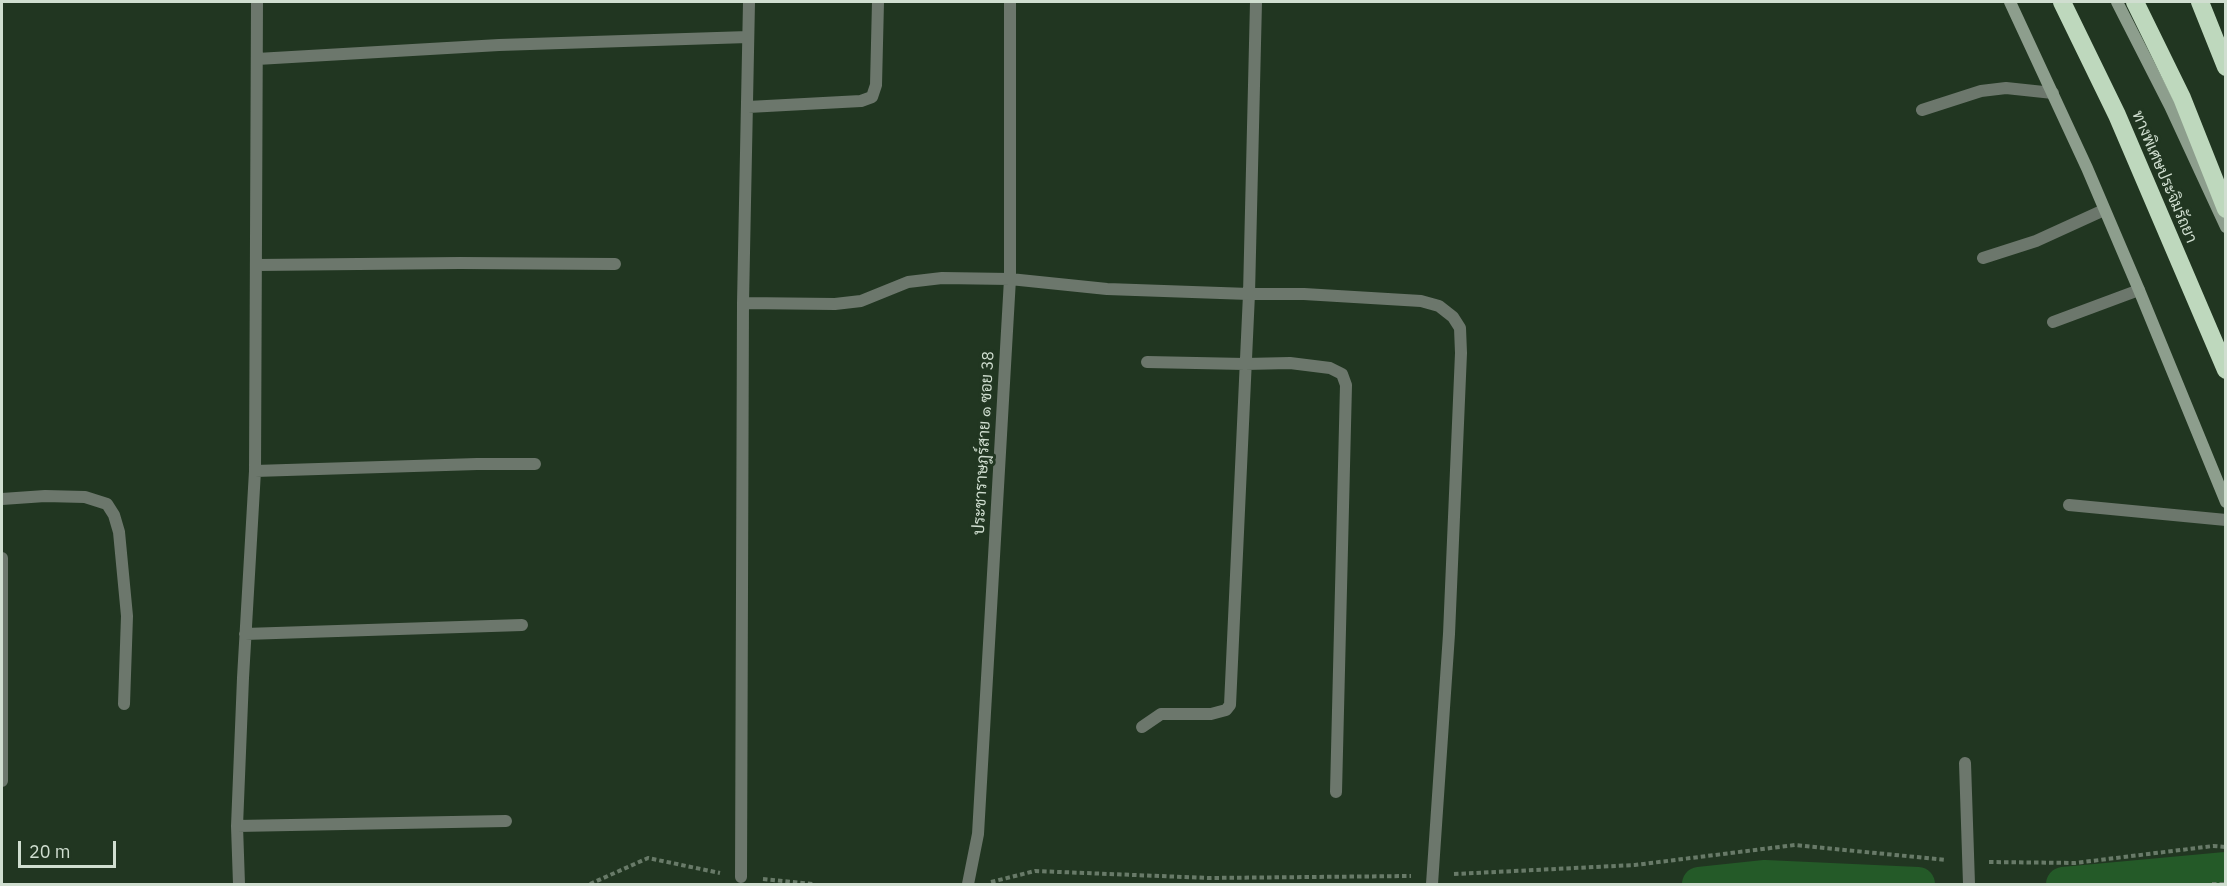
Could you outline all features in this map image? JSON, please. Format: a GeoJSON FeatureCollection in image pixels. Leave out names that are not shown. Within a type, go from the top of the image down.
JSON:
{"type":"FeatureCollection","features":[{"type":"Feature","properties":{"kind":"highway","name":"ทางพิเศษประจิมรัถยา"},"geometry":{"type":"LineString","coordinates":[[2062,2],[2117,115],[2226,370]]}},
{"type":"Feature","properties":{"kind":"highway"},"geometry":{"type":"LineString","coordinates":[[2135,2],[2182,98],[2226,209]]}},
{"type":"Feature","properties":{"kind":"highway"},"geometry":{"type":"LineString","coordinates":[[2200,2],[2226,67]]}},
{"type":"Feature","properties":{"kind":"main road"},"geometry":{"type":"LineString","coordinates":[[2010,2],[2139,290],[2226,502]]}},
{"type":"Feature","properties":{"kind":"main road"},"geometry":{"type":"LineString","coordinates":[[2117,2],[2170,106],[2226,227]]}},
{"type":"Feature","properties":{"kind":"street"},"geometry":{"type":"LineString","coordinates":[[239,885],[237,826],[255,471],[257,2]]}},
{"type":"Feature","properties":{"kind":"street"},"geometry":{"type":"LineString","coordinates":[[741,877],[743,303],[749,2]]}},
{"type":"Feature","properties":{"kind":"street"},"geometry":{"type":"LineString","coordinates":[[748,107],[861,101],[872,97],[876,85],[878,2]]}},
{"type":"Feature","properties":{"kind":"street","name":"ประชาราษฎร์สาย ๑ ซอย 38"},"geometry":{"type":"LineString","coordinates":[[968,885],[978,834],[1010,279],[1011,2]]}},
{"type":"Feature","properties":{"kind":"street"},"geometry":{"type":"LineString","coordinates":[[1142,727],[1161,714],[1211,714],[1226,710],[1230,705],[1249,294],[1256,2]]}},
{"type":"Feature","properties":{"kind":"street"},"geometry":{"type":"LineString","coordinates":[[257,59],[499,45],[748,37]]}},
{"type":"Feature","properties":{"kind":"street"},"geometry":{"type":"LineString","coordinates":[[1922,110],[1981,91],[2006,88],[2052,93]]}},
{"type":"Feature","properties":{"kind":"street"},"geometry":{"type":"LineString","coordinates":[[1983,258],[2036,241],[2104,210]]}},
{"type":"Feature","properties":{"kind":"street"},"geometry":{"type":"LineString","coordinates":[[257,265],[615,264]]}},
{"type":"Feature","properties":{"kind":"street"},"geometry":{"type":"LineString","coordinates":[[743,303],[835,304],[861,301],[908,282],[942,278],[1010,279],[1107,289],[1304,294],[1422,301],[1439,306],[1453,316],[1460,328],[1461,353],[1449,622],[1432,880]]}},
{"type":"Feature","properties":{"kind":"street"},"geometry":{"type":"LineString","coordinates":[[2053,322],[2139,290]]}},
{"type":"Feature","properties":{"kind":"street"},"geometry":{"type":"LineString","coordinates":[[1147,362],[1290,363],[1330,368],[1342,374],[1346,385],[1336,792]]}},
{"type":"Feature","properties":{"kind":"street"},"geometry":{"type":"LineString","coordinates":[[255,471],[535,464]]}},
{"type":"Feature","properties":{"kind":"street"},"geometry":{"type":"LineString","coordinates":[[2,499],[45,496],[85,497],[106,504],[114,515],[119,532],[127,616],[124,704]]}},
{"type":"Feature","properties":{"kind":"street"},"geometry":{"type":"LineString","coordinates":[[2069,505],[2226,520]]}},
{"type":"Feature","properties":{"kind":"street"},"geometry":{"type":"LineString","coordinates":[[2,558],[2,781]]}},
{"type":"Feature","properties":{"kind":"street"},"geometry":{"type":"LineString","coordinates":[[246,634],[522,625]]}},
{"type":"Feature","properties":{"kind":"street"},"geometry":{"type":"LineString","coordinates":[[1965,763],[1969,885]]}},
{"type":"Feature","properties":{"kind":"street"},"geometry":{"type":"LineString","coordinates":[[237,826],[506,821]]}},
{"type":"Feature","properties":{"kind":"path"},"geometry":{"type":"LineString","coordinates":[[981,885],[1035,871],[1209,878],[1432,880],[1635,865],[1795,845],[1969,862],[2075,863],[2213,846],[2226,847]]}},
{"type":"Feature","properties":{"kind":"path"},"geometry":{"type":"LineString","coordinates":[[590,885],[648,858],[741,877],[813,885]]}},
{"type":"Feature","properties":{"kind":"path"},"geometry":{"type":"LineString","coordinates":[[2212,885],[2226,884]]}},
{"type":"Feature","properties":{"kind":"waterway"},"geometry":{"type":"LineString","coordinates":[[2063,884],[2226,869]]}},
{"type":"Feature","properties":{"kind":"waterway"},"geometry":{"type":"LineString","coordinates":[[1699,884],[1765,877],[1918,884]]}}]}
